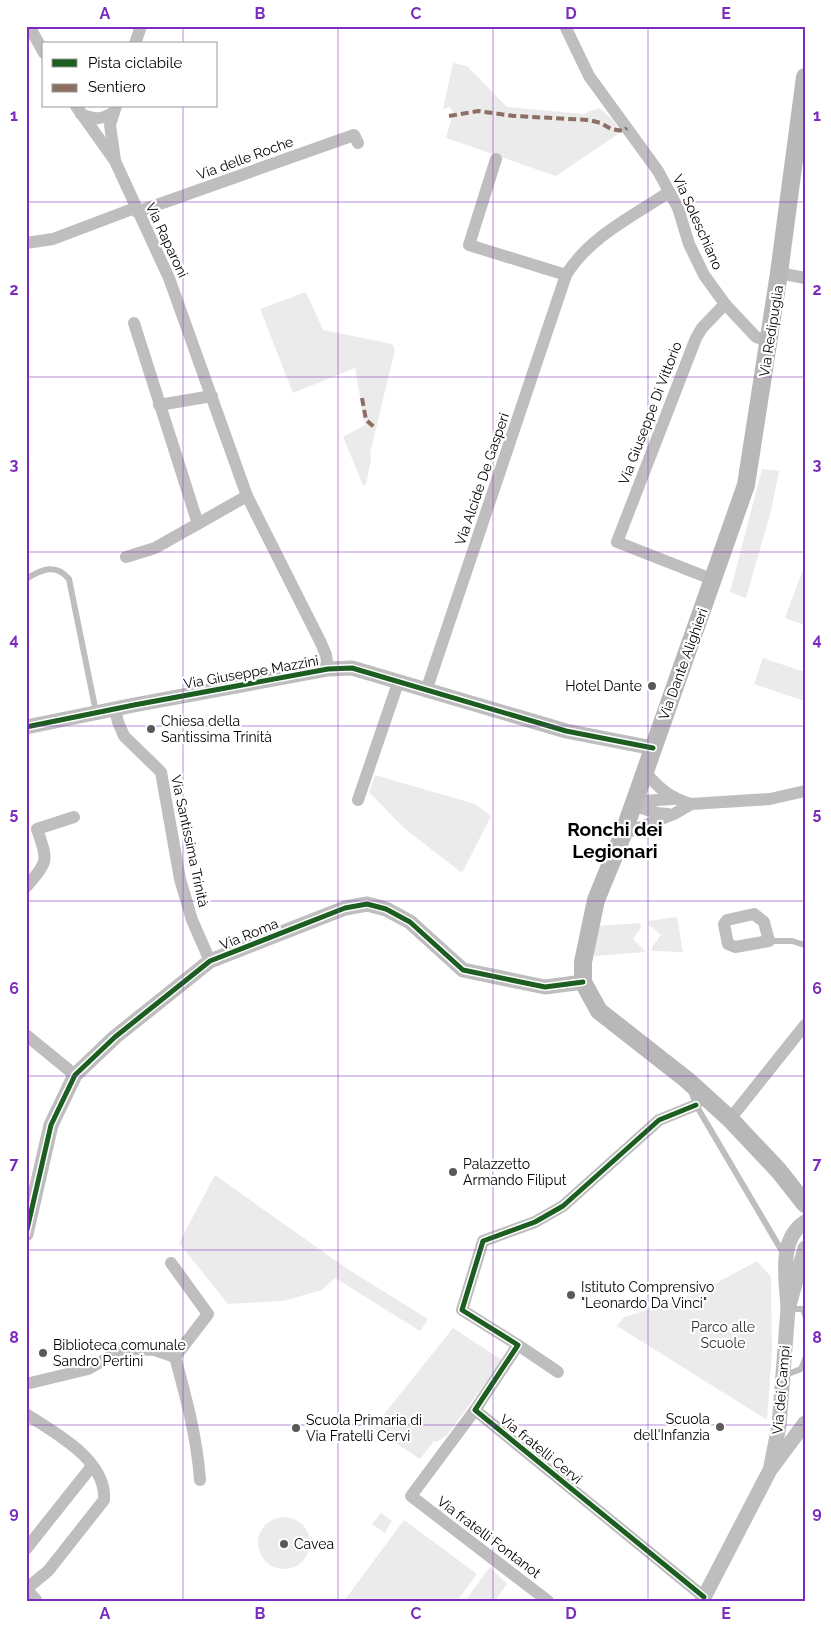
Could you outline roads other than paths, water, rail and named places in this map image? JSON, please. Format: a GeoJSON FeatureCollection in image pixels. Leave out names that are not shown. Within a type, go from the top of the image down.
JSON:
{"type":"FeatureCollection","features":[{"type":"Feature","properties":{"kind":"main road","name":"Via Redipuglia"},"geometry":{"type":"LineString","coordinates":[[714,580],[746,485],[780,273],[805,77]]}},
{"type":"Feature","properties":{"kind":"main road","name":"Via Dante Alighieri"},"geometry":{"type":"LineString","coordinates":[[583,982],[583,962],[596,900],[622,834],[714,580]]}},
{"type":"Feature","properties":{"kind":"main road"},"geometry":{"type":"LineString","coordinates":[[583,982],[599,1011],[687,1080],[730,1119],[779,1171],[805,1204]]}},
{"type":"Feature","properties":{"kind":"street"},"geometry":{"type":"LineString","coordinates":[[29,26],[42,49]]}},
{"type":"Feature","properties":{"kind":"street"},"geometry":{"type":"LineString","coordinates":[[136,42],[141,26]]}},
{"type":"Feature","properties":{"kind":"street","name":"Via Soleschiano"},"geometry":{"type":"LineString","coordinates":[[565,26],[589,76],[658,171],[670,192],[704,275],[725,304],[756,337],[769,342]]}},
{"type":"Feature","properties":{"kind":"street"},"geometry":{"type":"LineString","coordinates":[[79,110],[94,119],[102,119],[115,109]]}},
{"type":"Feature","properties":{"kind":"street"},"geometry":{"type":"LineString","coordinates":[[115,109],[110,126],[115,161]]}},
{"type":"Feature","properties":{"kind":"street","name":"Via Raparoni"},"geometry":{"type":"LineString","coordinates":[[79,110],[115,161],[169,278],[247,496],[321,643],[326,655],[328,669]]}},
{"type":"Feature","properties":{"kind":"street","name":"Via delle Roche"},"geometry":{"type":"LineString","coordinates":[[136,210],[354,135],[358,143]]}},
{"type":"Feature","properties":{"kind":"street"},"geometry":{"type":"LineString","coordinates":[[496,159],[469,245],[566,275]]}},
{"type":"Feature","properties":{"kind":"street","name":"Via Alcide De Gasperi"},"geometry":{"type":"LineString","coordinates":[[426,691],[566,275],[577,258],[592,242],[670,192]]}},
{"type":"Feature","properties":{"kind":"street"},"geometry":{"type":"LineString","coordinates":[[26,243],[53,239],[136,210]]}},
{"type":"Feature","properties":{"kind":"street"},"geometry":{"type":"LineString","coordinates":[[780,273],[805,278]]}},
{"type":"Feature","properties":{"kind":"street","name":"Via Giuseppe Di Vittorio"},"geometry":{"type":"LineString","coordinates":[[714,580],[617,542],[696,338],[702,328],[725,304]]}},
{"type":"Feature","properties":{"kind":"street"},"geometry":{"type":"LineString","coordinates":[[134,323],[198,524]]}},
{"type":"Feature","properties":{"kind":"street"},"geometry":{"type":"LineString","coordinates":[[159,405],[212,396]]}},
{"type":"Feature","properties":{"kind":"street"},"geometry":{"type":"LineString","coordinates":[[126,558],[155,548],[247,496]]}},
{"type":"Feature","properties":{"kind":"street","name":"Via Giuseppe Mazzini"},"geometry":{"type":"LineString","coordinates":[[26,727],[328,669],[352,668],[566,731],[652,748]]}},
{"type":"Feature","properties":{"kind":"street"},"geometry":{"type":"LineString","coordinates":[[358,800],[398,682]]}},
{"type":"Feature","properties":{"kind":"street","name":"Via Santissima Trinità"},"geometry":{"type":"LineString","coordinates":[[115,709],[124,736],[161,772],[180,879],[192,920],[210,961]]}},
{"type":"Feature","properties":{"kind":"street"},"geometry":{"type":"LineString","coordinates":[[644,771],[661,790],[673,799]]}},
{"type":"Feature","properties":{"kind":"street"},"geometry":{"type":"LineString","coordinates":[[632,805],[643,801],[673,799],[691,804],[770,799],[805,792]]}},
{"type":"Feature","properties":{"kind":"street"},"geometry":{"type":"LineString","coordinates":[[622,834],[674,814],[691,804]]}},
{"type":"Feature","properties":{"kind":"street"},"geometry":{"type":"LineString","coordinates":[[632,805],[657,813],[674,814]]}},
{"type":"Feature","properties":{"kind":"street"},"geometry":{"type":"LineString","coordinates":[[26,887],[43,867],[46,858],[37,829],[74,818]]}},
{"type":"Feature","properties":{"kind":"street","name":"Via Roma"},"geometry":{"type":"LineString","coordinates":[[26,1234],[51,1125],[76,1075],[115,1037],[210,961],[345,908],[367,904],[386,908],[410,922],[463,970],[545,987],[583,982]]}},
{"type":"Feature","properties":{"kind":"street"},"geometry":{"type":"LineString","coordinates":[[730,1119],[805,1025]]}},
{"type":"Feature","properties":{"kind":"street"},"geometry":{"type":"LineString","coordinates":[[26,1035],[76,1075]]}},
{"type":"Feature","properties":{"kind":"street"},"geometry":{"type":"LineString","coordinates":[[558,1372],[462,1310],[483,1241],[534,1222],[563,1206],[659,1120],[696,1105]]}},
{"type":"Feature","properties":{"kind":"street","name":"Via dei Campi"},"geometry":{"type":"LineString","coordinates":[[770,1470],[779,1426],[788,1309],[785,1256],[790,1239],[797,1227],[805,1222]]}},
{"type":"Feature","properties":{"kind":"street","name":"Via dei Campi"},"geometry":{"type":"LineString","coordinates":[[788,1309],[805,1248]]}},
{"type":"Feature","properties":{"kind":"street"},"geometry":{"type":"LineString","coordinates":[[171,1263],[208,1314],[175,1358]]}},
{"type":"Feature","properties":{"kind":"street"},"geometry":{"type":"LineString","coordinates":[[475,1410],[518,1345]]}},
{"type":"Feature","properties":{"kind":"street"},"geometry":{"type":"LineString","coordinates":[[26,1384],[88,1369],[113,1355],[134,1349],[155,1350],[175,1358]]}},
{"type":"Feature","properties":{"kind":"street"},"geometry":{"type":"LineString","coordinates":[[175,1358],[198,1459],[200,1480]]}},
{"type":"Feature","properties":{"kind":"street","name":"Via fratelli Fontanot"},"geometry":{"type":"LineString","coordinates":[[475,1410],[411,1496],[548,1601]]}},
{"type":"Feature","properties":{"kind":"street","name":"Via fratelli Cervi"},"geometry":{"type":"LineString","coordinates":[[475,1410],[703,1599]]}},
{"type":"Feature","properties":{"kind":"street"},"geometry":{"type":"LineString","coordinates":[[26,1414],[81,1451],[92,1466],[105,1491],[104,1500],[41,1577],[26,1590],[36,1601]]}},
{"type":"Feature","properties":{"kind":"street","name":"Via dei Campi"},"geometry":{"type":"LineString","coordinates":[[703,1599],[770,1470],[805,1423]]}},
{"type":"Feature","properties":{"kind":"street"},"geometry":{"type":"LineString","coordinates":[[26,1549],[92,1466]]}},
{"type":"Feature","properties":{"kind":"street"},"geometry":{"type":"LineString","coordinates":[[26,1572],[41,1577]]}},
{"type":"Feature","properties":{"kind":"lane"},"geometry":{"type":"LineString","coordinates":[[26,579],[39,571],[52,568],[62,571],[69,579],[96,713]]}},
{"type":"Feature","properties":{"kind":"lane"},"geometry":{"type":"LineString","coordinates":[[769,941],[792,941],[805,945]]}},
{"type":"Feature","properties":{"kind":"lane"},"geometry":{"type":"LineString","coordinates":[[687,1080],[696,1105],[785,1256]]}},
{"type":"Feature","properties":{"kind":"lane"},"geometry":{"type":"LineString","coordinates":[[788,1309],[803,1309],[805,1315]]}},
{"type":"Feature","properties":{"kind":"lane"},"geometry":{"type":"LineString","coordinates":[[782,1376],[801,1369],[805,1359]]}},
{"type":"Feature","properties":{"kind":"place","name":"Hotel Dante"},"geometry":{"type":"Point","coordinates":[652,686]}},
{"type":"Feature","properties":{"kind":"place","name":"Chiesa della Santissima Trinità"},"geometry":{"type":"Point","coordinates":[151,729]}},
{"type":"Feature","properties":{"kind":"place","name":"Palazzetto Armando Filiput"},"geometry":{"type":"Point","coordinates":[453,1172]}},
{"type":"Feature","properties":{"kind":"place","name":"Istituto Comprensivo \"Leonardo Da Vinci\""},"geometry":{"type":"Point","coordinates":[571,1295]}},
{"type":"Feature","properties":{"kind":"place","name":"Biblioteca comunale Sandro Pertini"},"geometry":{"type":"Point","coordinates":[43,1353]}},
{"type":"Feature","properties":{"kind":"place","name":"Scuola dell'Infanzia"},"geometry":{"type":"Point","coordinates":[720,1427]}},
{"type":"Feature","properties":{"kind":"place","name":"Scuola Primaria di Via Fratelli Cervi"},"geometry":{"type":"Point","coordinates":[296,1428]}},
{"type":"Feature","properties":{"kind":"place","name":"Cavea"},"geometry":{"type":"Point","coordinates":[284,1544]}},
{"type":"Feature","properties":{"kind":"district","name":"Ronchi dei Legionari"},"geometry":{"type":"Point","coordinates":[615,840]}},
{"type":"Feature","properties":{"kind":"park label","name":"Parco alle Scuole"},"geometry":{"type":"Point","coordinates":[723,1335]}}]}
